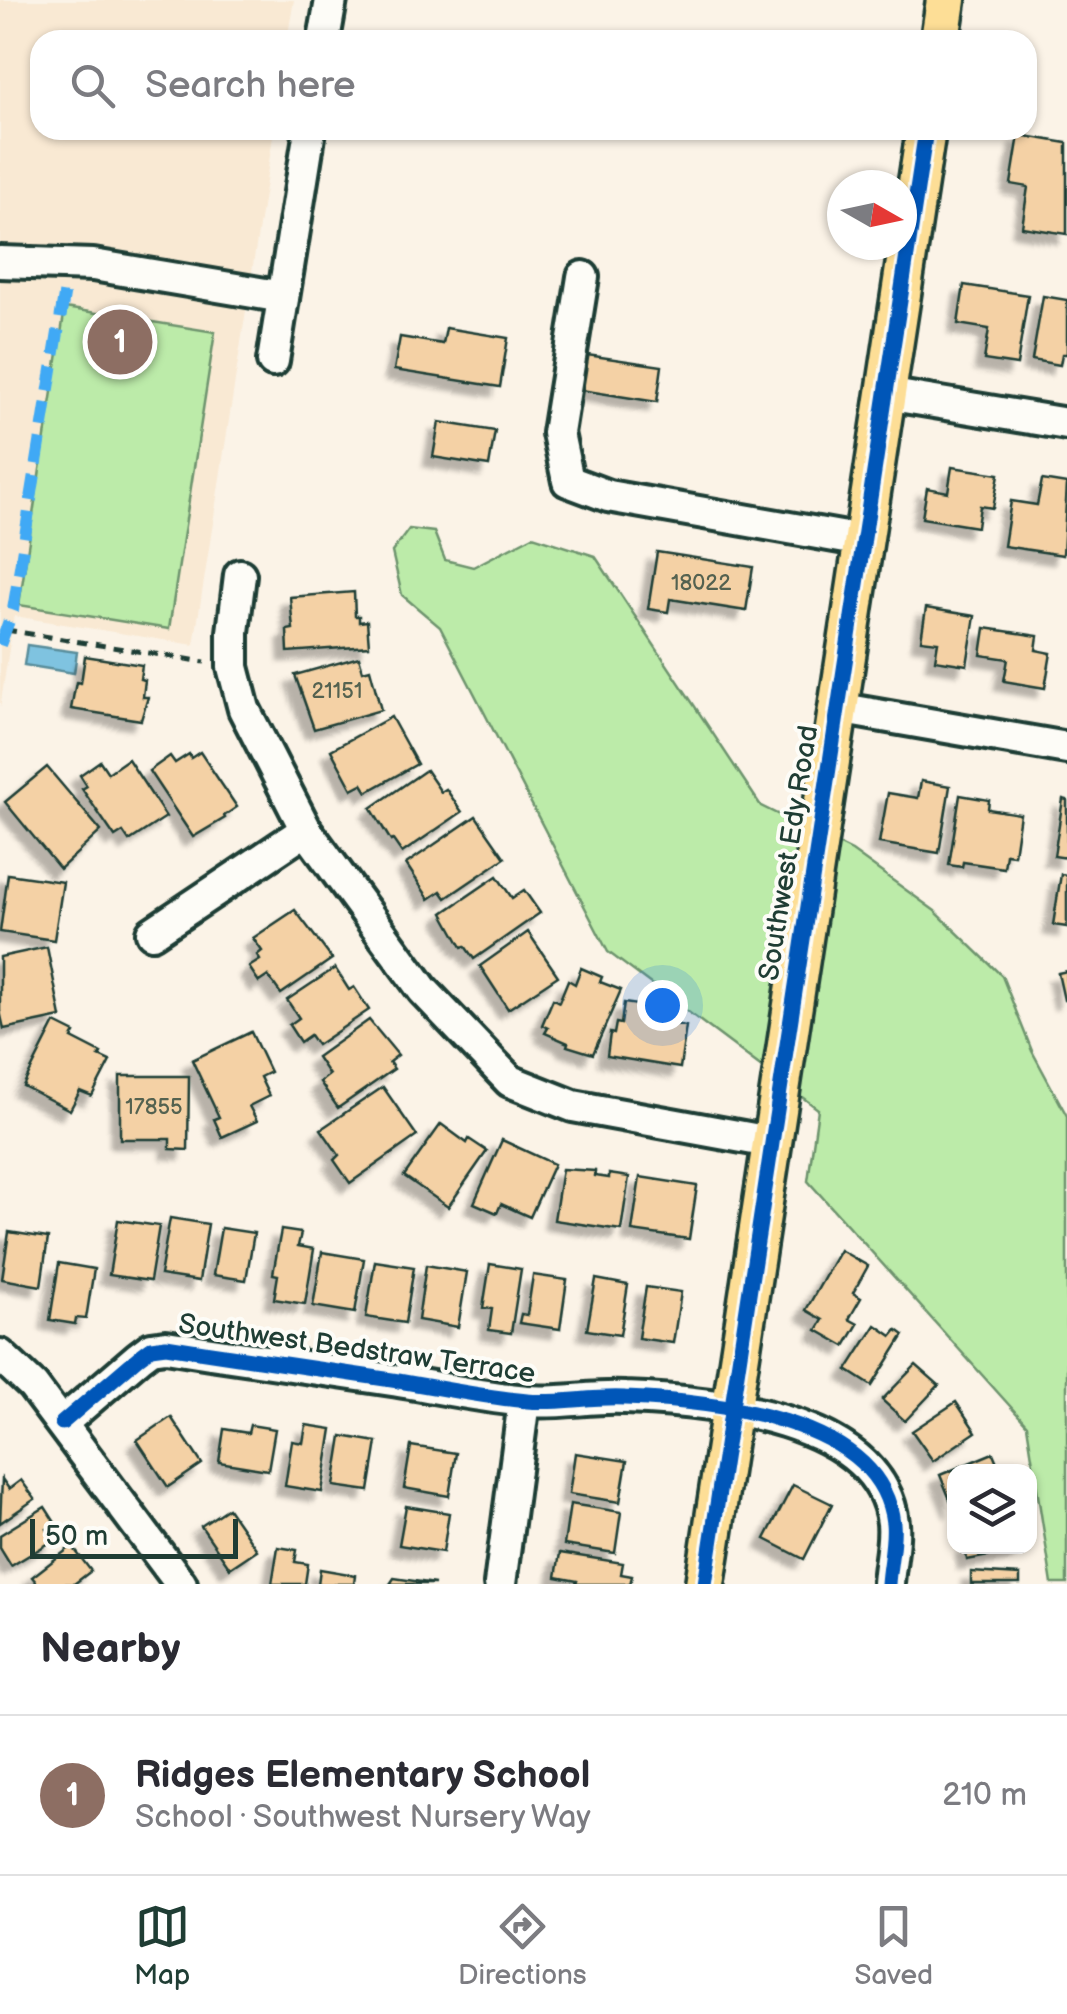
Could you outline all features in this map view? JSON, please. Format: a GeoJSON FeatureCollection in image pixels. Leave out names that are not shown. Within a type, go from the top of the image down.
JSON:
{"type":"FeatureCollection","features":[{"type":"Feature","properties":{"kind":"main road"},"geometry":{"type":"LineString","coordinates":[[942,30],[946,0]]}},
{"type":"Feature","properties":{"kind":"main road","name":"Southwest Edy Road"},"geometry":{"type":"LineString","coordinates":[[705,1584],[924,140]]}},
{"type":"Feature","properties":{"kind":"street"},"geometry":{"type":"LineString","coordinates":[[326,30],[330,0]]}},
{"type":"Feature","properties":{"kind":"street"},"geometry":{"type":"LineString","coordinates":[[274,360],[308,140]]}},
{"type":"Feature","properties":{"kind":"street"},"geometry":{"type":"LineString","coordinates":[[0,262],[93,266],[284,297]]}},
{"type":"Feature","properties":{"kind":"street"},"geometry":{"type":"LineString","coordinates":[[583,277],[558,433],[568,481],[608,496],[863,541]]}},
{"type":"Feature","properties":{"kind":"street"},"geometry":{"type":"LineString","coordinates":[[886,394],[1067,424]]}},
{"type":"Feature","properties":{"kind":"street"},"geometry":{"type":"LineString","coordinates":[[240,575],[233,667],[244,709],[306,830],[423,990],[510,1080],[573,1106],[770,1142]]}},
{"type":"Feature","properties":{"kind":"street"},"geometry":{"type":"LineString","coordinates":[[837,708],[1067,748]]}},
{"type":"Feature","properties":{"kind":"street"},"geometry":{"type":"LineString","coordinates":[[152,934],[306,830]]}},
{"type":"Feature","properties":{"kind":"street","name":"Southwest Bedstraw Terrace"},"geometry":{"type":"LineString","coordinates":[[62,1423],[138,1357],[151,1348],[166,1346],[524,1400],[625,1398],[769,1414],[823,1437],[876,1480],[886,1496],[893,1524],[888,1584]]}},
{"type":"Feature","properties":{"kind":"street"},"geometry":{"type":"LineString","coordinates":[[0,1355],[33,1386],[181,1584]]}},
{"type":"Feature","properties":{"kind":"street"},"geometry":{"type":"LineString","coordinates":[[500,1584],[524,1400]]}},
{"type":"Feature","properties":{"kind":"path"},"geometry":{"type":"LineString","coordinates":[[6,630],[233,667]]}},
{"type":"Feature","properties":{"kind":"shaded area"},"geometry":{"type":"Polygon","coordinates":[[[0,0],[294,0],[289,30],[30,30],[30,140],[272,140],[194,645],[14,616],[0,708],[0,0]]]}},
{"type":"Feature","properties":{"kind":"green space"},"geometry":{"type":"Polygon","coordinates":[[[65,308],[215,332],[169,629],[19,605],[65,308]]]}},
{"type":"Feature","properties":{"kind":"green space"},"geometry":{"type":"Polygon","coordinates":[[[409,529],[434,532],[445,560],[473,567],[533,536],[595,556],[761,806],[852,851],[935,911],[1002,976],[1032,1051],[1067,1116],[1067,1584],[1052,1584],[1037,1489],[1037,1464],[1033,1464],[1027,1425],[808,1181],[818,1109],[608,952],[440,627],[402,595],[392,552],[409,529]]]}},
{"type":"Feature","properties":{"kind":"water"},"geometry":{"type":"Polygon","coordinates":[[[27,645],[77,652],[74,673],[24,665],[27,645]]]}},
{"type":"Feature","properties":{"kind":"building"},"geometry":{"type":"Polygon","coordinates":[[[1037,138],[1067,143],[1067,234],[1022,227],[1028,187],[1011,184],[1018,140],[1037,138]]]}},
{"type":"Feature","properties":{"kind":"building"},"geometry":{"type":"Polygon","coordinates":[[[964,285],[1028,295],[1017,365],[984,360],[989,329],[958,324],[964,285]]]}},
{"type":"Feature","properties":{"kind":"building"},"geometry":{"type":"Polygon","coordinates":[[[1043,296],[1067,300],[1067,354],[1062,354],[1060,365],[1032,360],[1043,296]]]}},
{"type":"Feature","properties":{"kind":"building"},"geometry":{"type":"Polygon","coordinates":[[[446,328],[508,338],[500,387],[394,370],[400,337],[443,344],[446,328]]]}},
{"type":"Feature","properties":{"kind":"building"},"geometry":{"type":"Polygon","coordinates":[[[587,355],[662,366],[657,402],[581,390],[587,355]]]}},
{"type":"Feature","properties":{"kind":"building"},"geometry":{"type":"Polygon","coordinates":[[[439,422],[495,431],[489,466],[433,457],[439,422]]]}},
{"type":"Feature","properties":{"kind":"building"},"geometry":{"type":"Polygon","coordinates":[[[952,467],[999,474],[993,508],[980,506],[977,527],[922,518],[927,488],[948,492],[952,467]]]}},
{"type":"Feature","properties":{"kind":"building"},"geometry":{"type":"Polygon","coordinates":[[[1042,480],[1067,484],[1063,555],[1004,546],[1011,501],[1037,505],[1042,480]]]}},
{"type":"Feature","properties":{"kind":"building"},"geometry":{"type":"Polygon","coordinates":[[[657,552],[753,567],[746,611],[670,599],[668,612],[648,609],[657,552]]]}},
{"type":"Feature","properties":{"kind":"building"},"geometry":{"type":"Polygon","coordinates":[[[354,592],[355,616],[359,616],[359,622],[367,621],[369,646],[288,652],[287,630],[293,629],[290,597],[354,592]]]}},
{"type":"Feature","properties":{"kind":"building"},"geometry":{"type":"Polygon","coordinates":[[[926,608],[975,616],[967,665],[935,660],[938,642],[921,640],[926,608]]]}},
{"type":"Feature","properties":{"kind":"building"},"geometry":{"type":"Polygon","coordinates":[[[985,628],[1038,636],[1036,650],[1051,653],[1045,688],[1004,681],[1008,659],[981,655],[985,628]]]}},
{"type":"Feature","properties":{"kind":"building"},"geometry":{"type":"Polygon","coordinates":[[[85,656],[142,665],[143,697],[148,697],[141,720],[71,709],[76,682],[81,683],[85,656]]]}},
{"type":"Feature","properties":{"kind":"building"},"geometry":{"type":"Polygon","coordinates":[[[359,657],[363,671],[370,669],[381,710],[314,729],[295,675],[359,657]]]}},
{"type":"Feature","properties":{"kind":"building"},"geometry":{"type":"Polygon","coordinates":[[[391,717],[417,764],[367,792],[362,784],[352,789],[331,750],[391,717]]]}},
{"type":"Feature","properties":{"kind":"building"},"geometry":{"type":"Polygon","coordinates":[[[200,752],[237,807],[193,837],[149,771],[170,756],[175,763],[200,752]]]}},
{"type":"Feature","properties":{"kind":"building"},"geometry":{"type":"Polygon","coordinates":[[[128,759],[166,817],[129,841],[123,832],[115,837],[82,789],[87,786],[80,775],[100,761],[108,773],[128,759]]]}},
{"type":"Feature","properties":{"kind":"building"},"geometry":{"type":"Polygon","coordinates":[[[47,767],[101,831],[60,869],[5,802],[47,767]]]}},
{"type":"Feature","properties":{"kind":"building"},"geometry":{"type":"Polygon","coordinates":[[[426,770],[462,812],[402,853],[371,808],[426,770]]]}},
{"type":"Feature","properties":{"kind":"building"},"geometry":{"type":"Polygon","coordinates":[[[921,781],[950,786],[939,853],[879,843],[888,793],[918,798],[921,781]]]}},
{"type":"Feature","properties":{"kind":"building"},"geometry":{"type":"Polygon","coordinates":[[[960,795],[989,800],[988,809],[1020,814],[1014,855],[1006,854],[1004,868],[963,862],[962,867],[949,865],[960,795]]]}},
{"type":"Feature","properties":{"kind":"building"},"geometry":{"type":"Polygon","coordinates":[[[1063,799],[1067,800],[1067,858],[1054,856],[1063,799]]]}},
{"type":"Feature","properties":{"kind":"building"},"geometry":{"type":"Polygon","coordinates":[[[476,816],[505,858],[446,898],[441,891],[429,899],[406,864],[476,816]]]}},
{"type":"Feature","properties":{"kind":"building"},"geometry":{"type":"Polygon","coordinates":[[[8,874],[63,882],[54,940],[0,932],[8,874]]]}},
{"type":"Feature","properties":{"kind":"building"},"geometry":{"type":"Polygon","coordinates":[[[1061,874],[1067,875],[1067,927],[1053,925],[1061,874]]]}},
{"type":"Feature","properties":{"kind":"building"},"geometry":{"type":"Polygon","coordinates":[[[497,876],[512,898],[524,890],[540,913],[474,959],[462,947],[443,913],[497,876]]]}},
{"type":"Feature","properties":{"kind":"building"},"geometry":{"type":"Polygon","coordinates":[[[295,910],[332,959],[281,994],[268,976],[259,982],[249,967],[260,960],[257,955],[262,951],[253,938],[295,910]]]}},
{"type":"Feature","properties":{"kind":"building"},"geometry":{"type":"Polygon","coordinates":[[[528,932],[558,976],[508,1009],[480,966],[528,932]]]}},
{"type":"Feature","properties":{"kind":"building"},"geometry":{"type":"Polygon","coordinates":[[[47,947],[61,1017],[4,1029],[0,957],[47,947]]]}},
{"type":"Feature","properties":{"kind":"building"},"geometry":{"type":"Polygon","coordinates":[[[335,968],[369,1010],[317,1045],[310,1035],[300,1042],[289,1025],[299,1018],[287,1000],[335,968]]]}},
{"type":"Feature","properties":{"kind":"building"},"geometry":{"type":"Polygon","coordinates":[[[581,968],[602,977],[600,982],[621,990],[593,1054],[567,1046],[568,1043],[545,1033],[548,1028],[542,1025],[553,999],[559,1002],[568,980],[575,984],[581,968]]]}},
{"type":"Feature","properties":{"kind":"building"},"geometry":{"type":"Polygon","coordinates":[[[1067,971],[1067,999],[1064,1000],[1058,973],[1067,971]]]}},
{"type":"Feature","properties":{"kind":"building"},"geometry":{"type":"Polygon","coordinates":[[[624,1003],[659,1008],[657,1021],[686,1026],[680,1068],[607,1056],[610,1033],[614,1034],[616,1023],[621,1024],[624,1003]]]}},
{"type":"Feature","properties":{"kind":"building"},"geometry":{"type":"Polygon","coordinates":[[[369,1020],[398,1055],[389,1062],[394,1069],[338,1108],[320,1082],[329,1075],[317,1057],[369,1020]]]}},
{"type":"Feature","properties":{"kind":"building"},"geometry":{"type":"Polygon","coordinates":[[[55,1023],[75,1033],[72,1038],[110,1061],[92,1096],[80,1091],[70,1110],[23,1086],[55,1023]]]}},
{"type":"Feature","properties":{"kind":"building"},"geometry":{"type":"Polygon","coordinates":[[[251,1032],[270,1072],[260,1077],[269,1096],[249,1106],[257,1121],[222,1137],[214,1119],[219,1117],[192,1060],[251,1032]]]}},
{"type":"Feature","properties":{"kind":"building"},"geometry":{"type":"Polygon","coordinates":[[[120,1076],[189,1076],[188,1150],[170,1149],[170,1139],[120,1139],[120,1076]]]}},
{"type":"Feature","properties":{"kind":"building"},"geometry":{"type":"Polygon","coordinates":[[[383,1087],[417,1136],[350,1183],[334,1160],[339,1155],[321,1129],[383,1087]]]}},
{"type":"Feature","properties":{"kind":"building"},"geometry":{"type":"Polygon","coordinates":[[[441,1124],[467,1143],[469,1139],[487,1151],[448,1207],[404,1176],[441,1124]]]}},
{"type":"Feature","properties":{"kind":"building"},"geometry":{"type":"Polygon","coordinates":[[[502,1140],[554,1164],[530,1217],[501,1204],[497,1213],[474,1203],[502,1140]]]}},
{"type":"Feature","properties":{"kind":"building"},"geometry":{"type":"Polygon","coordinates":[[[562,1169],[595,1171],[595,1176],[609,1178],[609,1174],[629,1177],[621,1230],[554,1220],[562,1169]]]}},
{"type":"Feature","properties":{"kind":"building"},"geometry":{"type":"Polygon","coordinates":[[[640,1177],[697,1186],[689,1239],[632,1231],[640,1177]]]}},
{"type":"Feature","properties":{"kind":"building"},"geometry":{"type":"Polygon","coordinates":[[[170,1218],[208,1224],[199,1281],[160,1275],[170,1218]]]}},
{"type":"Feature","properties":{"kind":"building"},"geometry":{"type":"Polygon","coordinates":[[[118,1220],[159,1226],[150,1281],[109,1275],[118,1220]]]}},
{"type":"Feature","properties":{"kind":"building"},"geometry":{"type":"Polygon","coordinates":[[[221,1228],[254,1233],[246,1280],[213,1275],[221,1228]]]}},
{"type":"Feature","properties":{"kind":"building"},"geometry":{"type":"Polygon","coordinates":[[[281,1230],[301,1233],[298,1246],[314,1249],[305,1304],[274,1299],[278,1275],[273,1274],[281,1230]]]}},
{"type":"Feature","properties":{"kind":"building"},"geometry":{"type":"Polygon","coordinates":[[[9,1232],[48,1238],[41,1286],[2,1279],[9,1232]]]}},
{"type":"Feature","properties":{"kind":"building"},"geometry":{"type":"Polygon","coordinates":[[[840,1250],[868,1266],[853,1293],[861,1298],[849,1319],[858,1324],[845,1346],[817,1330],[823,1320],[806,1310],[840,1250]]]}},
{"type":"Feature","properties":{"kind":"building"},"geometry":{"type":"Polygon","coordinates":[[[322,1252],[364,1259],[355,1313],[313,1306],[322,1252]]]}},
{"type":"Feature","properties":{"kind":"building"},"geometry":{"type":"Polygon","coordinates":[[[375,1261],[414,1267],[405,1323],[366,1317],[375,1261]]]}},
{"type":"Feature","properties":{"kind":"building"},"geometry":{"type":"Polygon","coordinates":[[[59,1263],[94,1269],[86,1319],[76,1318],[75,1324],[50,1320],[59,1263]]]}},
{"type":"Feature","properties":{"kind":"building"},"geometry":{"type":"Polygon","coordinates":[[[490,1264],[521,1269],[511,1333],[489,1330],[492,1309],[483,1308],[490,1264]]]}},
{"type":"Feature","properties":{"kind":"building"},"geometry":{"type":"Polygon","coordinates":[[[426,1265],[467,1272],[458,1327],[418,1320],[426,1265]]]}},
{"type":"Feature","properties":{"kind":"building"},"geometry":{"type":"Polygon","coordinates":[[[533,1275],[567,1280],[560,1329],[519,1323],[521,1314],[527,1315],[533,1275]]]}},
{"type":"Feature","properties":{"kind":"building"},"geometry":{"type":"Polygon","coordinates":[[[596,1279],[628,1285],[620,1335],[587,1330],[596,1279]]]}},
{"type":"Feature","properties":{"kind":"building"},"geometry":{"type":"Polygon","coordinates":[[[646,1287],[681,1292],[673,1343],[638,1338],[646,1287]]]}},
{"type":"Feature","properties":{"kind":"building"},"geometry":{"type":"Polygon","coordinates":[[[876,1325],[892,1336],[897,1330],[904,1335],[872,1386],[847,1370],[876,1325]]]}},
{"type":"Feature","properties":{"kind":"building"},"geometry":{"type":"Polygon","coordinates":[[[916,1365],[939,1385],[905,1421],[882,1400],[916,1365]]]}},
{"type":"Feature","properties":{"kind":"building"},"geometry":{"type":"Polygon","coordinates":[[[956,1402],[976,1432],[933,1461],[912,1431],[956,1402]]]}},
{"type":"Feature","properties":{"kind":"building"},"geometry":{"type":"Polygon","coordinates":[[[171,1417],[202,1464],[168,1487],[137,1440],[171,1417]]]}},
{"type":"Feature","properties":{"kind":"building"},"geometry":{"type":"Polygon","coordinates":[[[250,1425],[275,1429],[268,1470],[219,1462],[224,1429],[248,1433],[250,1425]]]}},
{"type":"Feature","properties":{"kind":"building"},"geometry":{"type":"Polygon","coordinates":[[[306,1425],[332,1429],[322,1492],[285,1486],[292,1441],[303,1443],[306,1425]]]}},
{"type":"Feature","properties":{"kind":"building"},"geometry":{"type":"Polygon","coordinates":[[[342,1436],[377,1442],[369,1491],[334,1486],[342,1436]]]}},
{"type":"Feature","properties":{"kind":"building"},"geometry":{"type":"Polygon","coordinates":[[[411,1446],[456,1453],[449,1496],[404,1488],[411,1446]]]}},
{"type":"Feature","properties":{"kind":"building"},"geometry":{"type":"Polygon","coordinates":[[[575,1453],[627,1461],[620,1502],[569,1494],[575,1453]]]}},
{"type":"Feature","properties":{"kind":"building"},"geometry":{"type":"Polygon","coordinates":[[[993,1453],[998,1464],[966,1464],[993,1453]]]}},
{"type":"Feature","properties":{"kind":"building"},"geometry":{"type":"Polygon","coordinates":[[[947,1472],[947,1492],[940,1475],[947,1472]]]}},
{"type":"Feature","properties":{"kind":"building"},"geometry":{"type":"Polygon","coordinates":[[[2,1479],[9,1489],[21,1480],[35,1499],[0,1523],[2,1479]]]}},
{"type":"Feature","properties":{"kind":"building"},"geometry":{"type":"Polygon","coordinates":[[[793,1485],[832,1504],[804,1559],[765,1539],[793,1485]]]}},
{"type":"Feature","properties":{"kind":"building"},"geometry":{"type":"Polygon","coordinates":[[[570,1504],[621,1512],[615,1553],[564,1545],[570,1504]]]}},
{"type":"Feature","properties":{"kind":"building"},"geometry":{"type":"Polygon","coordinates":[[[406,1506],[449,1513],[443,1552],[399,1545],[406,1506]]]}},
{"type":"Feature","properties":{"kind":"building"},"geometry":{"type":"Polygon","coordinates":[[[45,1507],[56,1524],[47,1529],[54,1540],[11,1566],[0,1548],[0,1535],[45,1507]]]}},
{"type":"Feature","properties":{"kind":"building"},"geometry":{"type":"Polygon","coordinates":[[[228,1508],[257,1550],[230,1568],[201,1526],[228,1508]]]}},
{"type":"Feature","properties":{"kind":"building"},"geometry":{"type":"Polygon","coordinates":[[[72,1546],[91,1571],[74,1584],[38,1584],[32,1577],[72,1546]]]}},
{"type":"Feature","properties":{"kind":"building"},"geometry":{"type":"Polygon","coordinates":[[[278,1547],[297,1550],[295,1562],[308,1564],[305,1584],[272,1584],[278,1547]]]}},
{"type":"Feature","properties":{"kind":"building"},"geometry":{"type":"Polygon","coordinates":[[[560,1553],[623,1563],[621,1574],[632,1576],[630,1584],[576,1584],[577,1581],[556,1577],[560,1553]]]}},
{"type":"Feature","properties":{"kind":"building"},"geometry":{"type":"Polygon","coordinates":[[[966,1554],[999,1554],[967,1560],[966,1554]]]}},
{"type":"Feature","properties":{"kind":"building"},"geometry":{"type":"Polygon","coordinates":[[[320,1569],[355,1575],[354,1584],[318,1584],[320,1569]]]}},
{"type":"Feature","properties":{"kind":"building"},"geometry":{"type":"Polygon","coordinates":[[[971,1572],[1020,1575],[1020,1584],[971,1584],[971,1572]]]}},
{"type":"Feature","properties":{"kind":"building"},"geometry":{"type":"Polygon","coordinates":[[[394,1578],[435,1584],[390,1584],[394,1578]]]}},
{"type":"Feature","properties":{"kind":"marked path"},"geometry":{"type":"LineString","coordinates":[[0,645],[13,610],[66,283]]}},
{"type":"Feature","properties":{"kind":"cycle path"},"geometry":{"type":"LineString","coordinates":[[705,1584],[924,140]]}},
{"type":"Feature","properties":{"kind":"cycle path"},"geometry":{"type":"LineString","coordinates":[[62,1423],[151,1348],[166,1346],[510,1399],[539,1402],[625,1398],[743,1411],[785,1421],[825,1437],[858,1459],[881,1487],[893,1523],[888,1584]]}},
{"type":"Feature","properties":{"kind":"place","name":"Ridges Elementary School"},"geometry":{"type":"Point","coordinates":[120,342]}}]}
